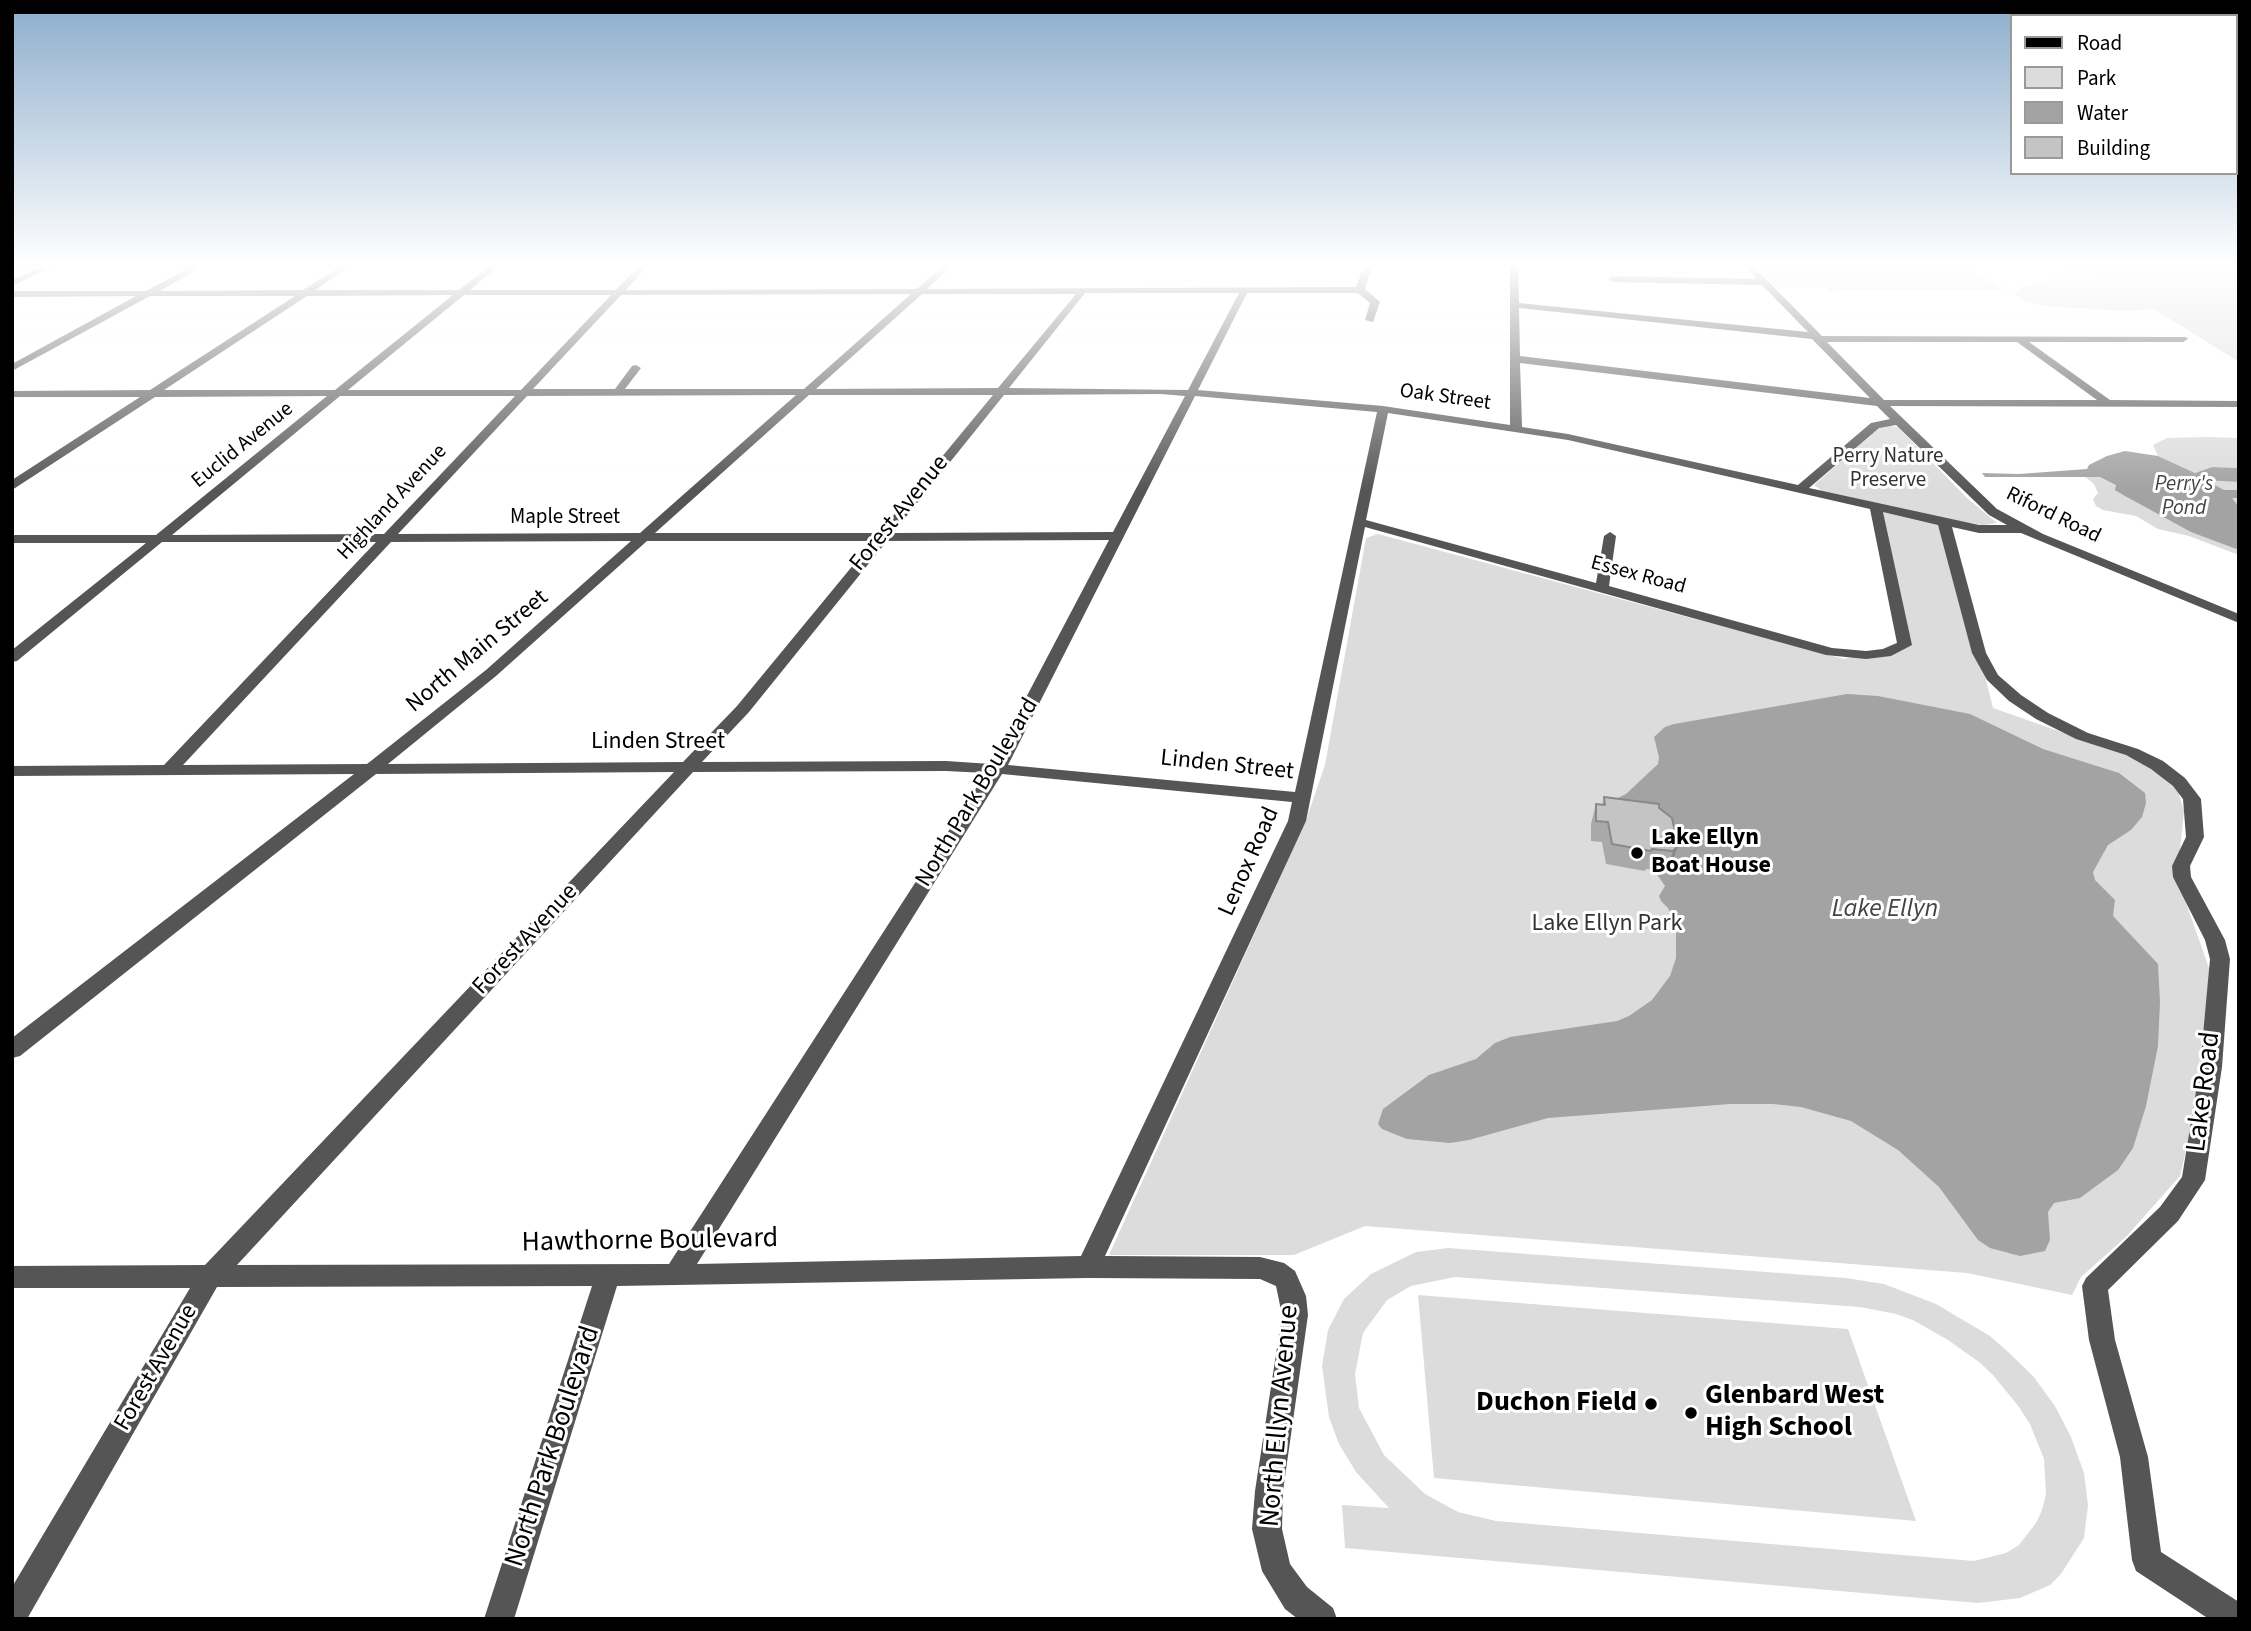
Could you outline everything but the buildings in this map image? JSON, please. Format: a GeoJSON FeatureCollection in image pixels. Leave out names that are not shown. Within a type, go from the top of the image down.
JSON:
{"type":"FeatureCollection","features":[{"type":"Feature","properties":{"kind":"street"},"geometry":{"type":"LineString","coordinates":[[12,368],[64,339]]}},
{"type":"Feature","properties":{"kind":"street"},"geometry":{"type":"LineString","coordinates":[[12,486],[235,339]]}},
{"type":"Feature","properties":{"kind":"street","name":"Euclid Avenue"},"geometry":{"type":"LineString","coordinates":[[12,658],[405,339]]}},
{"type":"Feature","properties":{"kind":"street","name":"Highland Avenue"},"geometry":{"type":"LineString","coordinates":[[169,771],[573,339]]}},
{"type":"Feature","properties":{"kind":"street","name":"North Main Street"},"geometry":{"type":"LineString","coordinates":[[12,1050],[373,769],[512,656],[865,339]]}},
{"type":"Feature","properties":{"kind":"street","name":"Forest Avenue"},"geometry":{"type":"LineString","coordinates":[[12,1616],[210,1277],[743,709],[1043,339]]}},
{"type":"Feature","properties":{"kind":"street","name":"North Park Boulevard"},"geometry":{"type":"LineString","coordinates":[[676,1275],[997,769],[1219,339]]}},
{"type":"Feature","properties":{"kind":"street"},"geometry":{"type":"LineString","coordinates":[[1516,339],[1516,428]]}},
{"type":"Feature","properties":{"kind":"street","name":"Riford Road"},"geometry":{"type":"LineString","coordinates":[[1817,339],[1978,500],[2021,529],[2239,619]]}},
{"type":"Feature","properties":{"kind":"street"},"geometry":{"type":"LineString","coordinates":[[2019,339],[2107,403]]}},
{"type":"Feature","properties":{"kind":"street"},"geometry":{"type":"LineString","coordinates":[[1516,359],[1882,403],[2239,404]]}},
{"type":"Feature","properties":{"kind":"street"},"geometry":{"type":"LineString","coordinates":[[618,392],[636,368]]}},
{"type":"Feature","properties":{"kind":"street","name":"Oak Street"},"geometry":{"type":"LineString","coordinates":[[12,394],[806,391],[1192,393],[1383,409],[1516,428],[1568,437],[1944,522],[1979,529],[2021,529]]}},
{"type":"Feature","properties":{"kind":"street","name":"Lenox Road"},"geometry":{"type":"LineString","coordinates":[[1088,1267],[1297,821],[1383,409]]}},
{"type":"Feature","properties":{"kind":"street"},"geometry":{"type":"LineString","coordinates":[[1801,489],[1875,425],[1898,421]]}},
{"type":"Feature","properties":{"kind":"street","name":"Essex Road"},"geometry":{"type":"LineString","coordinates":[[1360,522],[1831,652],[1886,653],[1905,645],[1876,507]]}},
{"type":"Feature","properties":{"kind":"street","name":"Lake Road"},"geometry":{"type":"LineString","coordinates":[[1944,522],[1979,653],[1992,677],[2015,698],[2042,716],[2082,736],[2132,752],[2157,765],[2179,782],[2192,799],[2195,837],[2181,866],[2182,877],[2215,940],[2220,959],[2211,1066],[2193,1180],[2169,1213],[2095,1286],[2102,1340],[2134,1457],[2147,1560],[2237,1619]]}},
{"type":"Feature","properties":{"kind":"street","name":"Maple Street"},"geometry":{"type":"LineString","coordinates":[[12,539],[1118,536]]}},
{"type":"Feature","properties":{"kind":"street"},"geometry":{"type":"LineString","coordinates":[[1602,588],[1610,536]]}},
{"type":"Feature","properties":{"kind":"street","name":"Linden Street"},"geometry":{"type":"LineString","coordinates":[[12,771],[946,766],[1303,798]]}},
{"type":"Feature","properties":{"kind":"street","name":"Hawthorne Boulevard"},"geometry":{"type":"LineString","coordinates":[[12,1277],[676,1275],[1088,1267],[1259,1268],[1275,1272],[1286,1279]]}},
{"type":"Feature","properties":{"kind":"street","name":"North Park Boulevard"},"geometry":{"type":"LineString","coordinates":[[499,1619],[608,1275]]}},
{"type":"Feature","properties":{"kind":"street","name":"North Ellyn Avenue"},"geometry":{"type":"LineString","coordinates":[[1286,1279],[1293,1296],[1295,1315],[1269,1491],[1268,1529],[1277,1571],[1296,1598],[1322,1619]]}},
{"type":"Feature","properties":{"kind":"green space"},"geometry":{"type":"Polygon","coordinates":[[[2202,339],[2239,339],[2239,362],[2202,339]]]}},
{"type":"Feature","properties":{"kind":"green space","name":"Lake Ellyn Park"},"geometry":{"type":"Polygon","coordinates":[[[1882,425],[1898,427],[1967,498],[1997,523],[1983,525],[1946,520],[1993,708],[2148,765],[2178,791],[2184,811],[2178,870],[2184,897],[2210,971],[2193,1120],[2180,1176],[2126,1237],[2081,1277],[2072,1295],[1967,1273],[1365,1226],[1294,1255],[1109,1255],[1306,820],[1325,765],[1366,538],[1378,534],[1844,659],[1878,651],[1898,642],[1871,508],[1823,492],[1814,485],[1882,425]]]}},
{"type":"Feature","properties":{"kind":"green space"},"geometry":{"type":"Polygon","coordinates":[[[2167,438],[2239,438],[2239,468],[2212,467],[2195,473],[2158,456],[2153,445],[2167,438]]]}},
{"type":"Feature","properties":{"kind":"green space","name":"Perry's Pond"},"geometry":{"type":"Polygon","coordinates":[[[2083,475],[2239,478],[2239,555],[2189,536],[2158,529],[2136,516],[2103,510],[2096,506],[2093,499],[2098,493],[2094,484],[2083,475]]]}},
{"type":"Feature","properties":{"kind":"green space"},"geometry":{"type":"Polygon","coordinates":[[[1448,1248],[1846,1278],[1884,1284],[1936,1304],[1990,1336],[2033,1376],[2055,1406],[2071,1437],[2084,1473],[2088,1505],[2084,1538],[2061,1574],[2050,1585],[2020,1598],[1978,1603],[1345,1548],[1342,1505],[1389,1508],[1356,1472],[1339,1444],[1329,1417],[1322,1366],[1328,1330],[1344,1299],[1371,1274],[1416,1252],[1448,1248]],[[1455,1277],[1411,1286],[1387,1300],[1363,1333],[1355,1374],[1359,1408],[1384,1455],[1425,1494],[1458,1512],[1496,1521],[1974,1561],[2006,1553],[2019,1545],[2036,1523],[2046,1494],[2044,1459],[2030,1424],[2019,1407],[1993,1375],[1948,1340],[1913,1320],[1860,1307],[1455,1277]]]}},
{"type":"Feature","properties":{"kind":"green space","name":"Duchon Field"},"geometry":{"type":"Polygon","coordinates":[[[1418,1295],[1848,1329],[1916,1521],[1434,1478],[1418,1295]]]}},
{"type":"Feature","properties":{"kind":"water","name":"Perry's Pond"},"geometry":{"type":"Polygon","coordinates":[[[2125,451],[2158,456],[2195,473],[2212,467],[2239,468],[2239,482],[2205,480],[2224,490],[2239,490],[2239,498],[2232,498],[2239,507],[2239,550],[2191,532],[2115,490],[2116,485],[2100,477],[1985,477],[1982,473],[2019,474],[2087,469],[2089,465],[2107,456],[2125,451]]]}},
{"type":"Feature","properties":{"kind":"water","name":"Lake Ellyn"},"geometry":{"type":"Polygon","coordinates":[[[1847,694],[1878,696],[1970,714],[2043,749],[2119,773],[2145,793],[2146,803],[2142,817],[2131,830],[2108,845],[2093,872],[2095,880],[2115,900],[2113,916],[2158,964],[2158,1046],[2146,1106],[2133,1148],[2118,1170],[2080,1198],[2054,1203],[2048,1212],[2050,1240],[2045,1251],[2020,1256],[1990,1248],[1978,1240],[1939,1187],[1898,1150],[1851,1121],[1801,1107],[1730,1104],[1548,1118],[1450,1143],[1407,1139],[1382,1129],[1378,1124],[1383,1109],[1429,1075],[1476,1059],[1495,1043],[1510,1037],[1617,1021],[1652,1000],[1670,976],[1676,958],[1676,925],[1659,896],[1665,886],[1654,870],[1670,872],[1675,867],[1669,838],[1612,801],[1626,794],[1658,764],[1654,737],[1665,727],[1674,724],[1847,694]]]}},
{"type":"Feature","properties":{"kind":"place","name":"Lake Ellyn Boat House"},"geometry":{"type":"Point","coordinates":[1637,853]}},
{"type":"Feature","properties":{"kind":"place","name":"Duchon Field"},"geometry":{"type":"Point","coordinates":[1651,1404]}},
{"type":"Feature","properties":{"kind":"place","name":"Glenbard West High School"},"geometry":{"type":"Point","coordinates":[1691,1413]}},
{"type":"Feature","properties":{"kind":"park label","name":"Perry Nature Preserve"},"geometry":{"type":"Point","coordinates":[1888,469]}}]}
